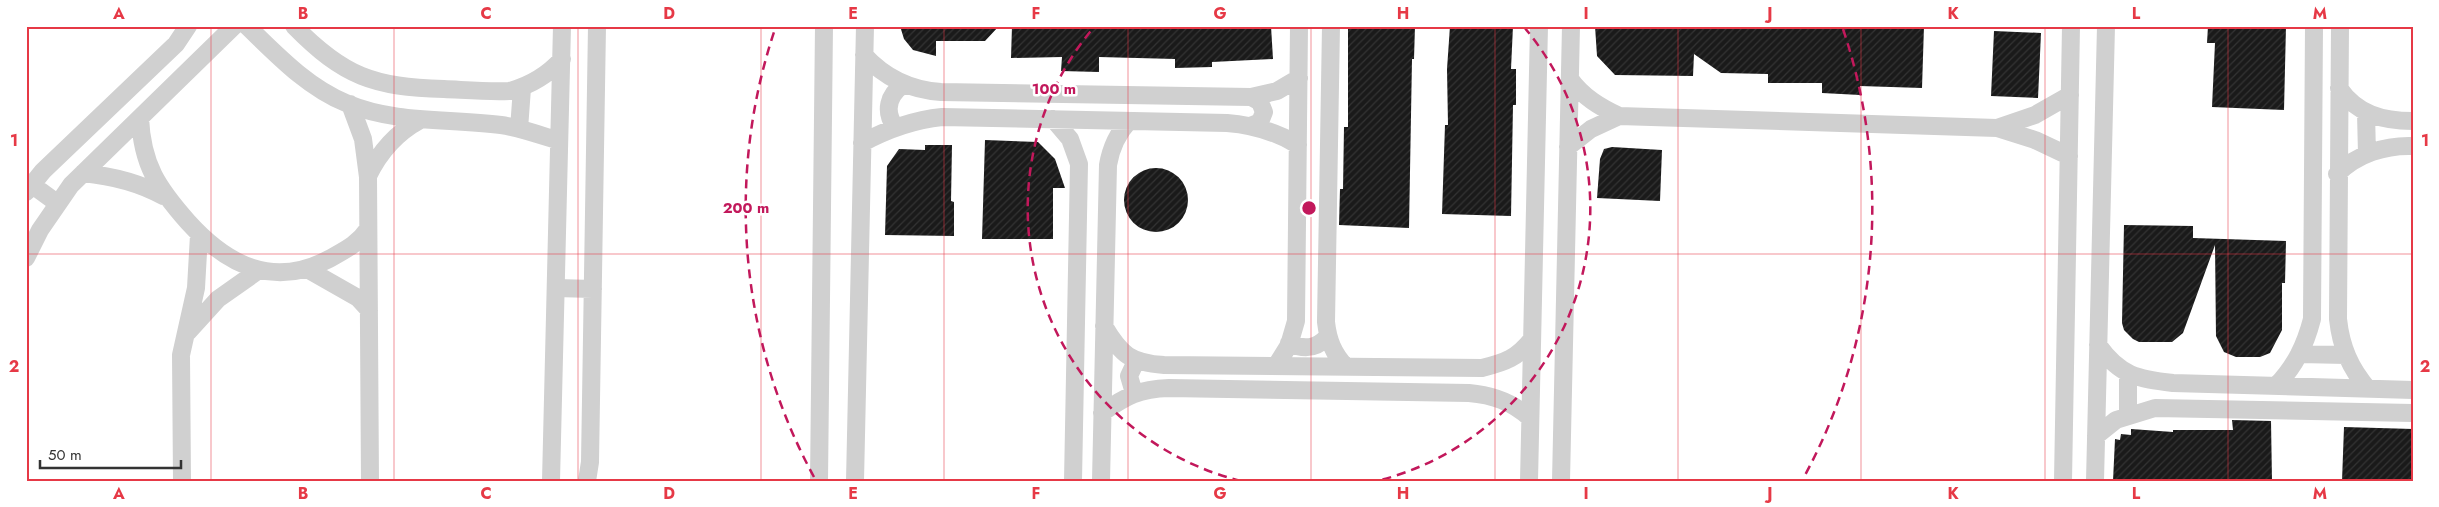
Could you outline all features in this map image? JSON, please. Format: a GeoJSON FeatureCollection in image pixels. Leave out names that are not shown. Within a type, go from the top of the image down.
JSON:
{"type":"FeatureCollection","features":[{"type":"Feature","properties":{"kind":"street"},"geometry":{"type":"LineString","coordinates":[[57,203],[29,188],[43,171],[176,44],[188,26]]}},
{"type":"Feature","properties":{"kind":"street"},"geometry":{"type":"LineString","coordinates":[[26,258],[40,230],[57,203],[83,173],[234,26]]}},
{"type":"Feature","properties":{"kind":"street"},"geometry":{"type":"LineString","coordinates":[[247,26],[289,66],[315,86],[350,104],[377,114],[420,120],[501,125],[560,141]]}},
{"type":"Feature","properties":{"kind":"street"},"geometry":{"type":"LineString","coordinates":[[294,26],[333,62],[352,73],[396,86],[497,92],[522,88],[545,76],[562,59]]}},
{"type":"Feature","properties":{"kind":"street"},"geometry":{"type":"LineString","coordinates":[[551,481],[562,26]]}},
{"type":"Feature","properties":{"kind":"street"},"geometry":{"type":"LineString","coordinates":[[587,481],[590,462],[597,26]]}},
{"type":"Feature","properties":{"kind":"street"},"geometry":{"type":"LineString","coordinates":[[818,481],[824,26]]}},
{"type":"Feature","properties":{"kind":"street"},"geometry":{"type":"LineString","coordinates":[[855,481],[865,26]]}},
{"type":"Feature","properties":{"kind":"street"},"geometry":{"type":"LineString","coordinates":[[1276,366],[1289,343],[1296,321],[1299,26]]}},
{"type":"Feature","properties":{"kind":"street"},"geometry":{"type":"LineString","coordinates":[[1331,26],[1328,336],[1334,351],[1346,367]]}},
{"type":"Feature","properties":{"kind":"street"},"geometry":{"type":"LineString","coordinates":[[1529,481],[1539,26]]}},
{"type":"Feature","properties":{"kind":"street"},"geometry":{"type":"LineString","coordinates":[[1561,481],[1571,26]]}},
{"type":"Feature","properties":{"kind":"street"},"geometry":{"type":"LineString","coordinates":[[2063,481],[2071,26]]}},
{"type":"Feature","properties":{"kind":"street"},"geometry":{"type":"LineString","coordinates":[[2095,481],[2106,26]]}},
{"type":"Feature","properties":{"kind":"street"},"geometry":{"type":"LineString","coordinates":[[2276,386],[2295,364],[2300,354],[2308,335],[2313,303],[2314,26]]}},
{"type":"Feature","properties":{"kind":"street"},"geometry":{"type":"LineString","coordinates":[[2340,26],[2337,305],[2340,335],[2346,355],[2351,366],[2368,389]]}},
{"type":"Feature","properties":{"kind":"street"},"geometry":{"type":"LineString","coordinates":[[864,55],[882,72],[904,84],[916,89],[941,92],[1251,97],[1277,91],[1299,78]]}},
{"type":"Feature","properties":{"kind":"street"},"geometry":{"type":"LineString","coordinates":[[1570,79],[1579,91],[1591,101],[1619,116],[1997,128],[2035,140],[2069,156]]}},
{"type":"Feature","properties":{"kind":"street"},"geometry":{"type":"LineString","coordinates":[[895,127],[891,120],[888,105],[894,93],[904,84]]}},
{"type":"Feature","properties":{"kind":"street"},"geometry":{"type":"LineString","coordinates":[[519,129],[522,88]]}},
{"type":"Feature","properties":{"kind":"street"},"geometry":{"type":"LineString","coordinates":[[2339,88],[2347,99],[2366,113],[2386,120],[2413,121]]}},
{"type":"Feature","properties":{"kind":"street"},"geometry":{"type":"LineString","coordinates":[[1997,128],[2035,115],[2070,95]]}},
{"type":"Feature","properties":{"kind":"street"},"geometry":{"type":"LineString","coordinates":[[1250,126],[1260,122],[1264,112],[1260,102],[1251,97]]}},
{"type":"Feature","properties":{"kind":"street"},"geometry":{"type":"LineString","coordinates":[[350,104],[363,139],[368,177],[370,481]]}},
{"type":"Feature","properties":{"kind":"street"},"geometry":{"type":"LineString","coordinates":[[2366,113],[2367,154]]}},
{"type":"Feature","properties":{"kind":"street"},"geometry":{"type":"LineString","coordinates":[[1568,147],[1591,129],[1619,116]]}},
{"type":"Feature","properties":{"kind":"street"},"geometry":{"type":"LineString","coordinates":[[862,144],[895,127],[925,119],[942,117],[1227,123],[1250,126],[1272,132],[1298,144]]}},
{"type":"Feature","properties":{"kind":"street"},"geometry":{"type":"LineString","coordinates":[[140,118],[141,136],[149,168],[166,198],[199,234],[226,257],[259,270],[274,271],[307,268],[359,241],[368,229]]}},
{"type":"Feature","properties":{"kind":"street"},"geometry":{"type":"LineString","coordinates":[[1052,119],[1070,139],[1076,151],[1079,164],[1073,481]]}},
{"type":"Feature","properties":{"kind":"street"},"geometry":{"type":"LineString","coordinates":[[368,177],[389,143],[409,126],[420,120]]}},
{"type":"Feature","properties":{"kind":"street"},"geometry":{"type":"LineString","coordinates":[[1101,481],[1108,165],[1120,131],[1130,121]]}},
{"type":"Feature","properties":{"kind":"street"},"geometry":{"type":"LineString","coordinates":[[2338,174],[2346,165],[2367,154],[2387,148],[2413,146]]}},
{"type":"Feature","properties":{"kind":"street"},"geometry":{"type":"LineString","coordinates":[[1079,164],[1095,160],[1108,165]]}},
{"type":"Feature","properties":{"kind":"street"},"geometry":{"type":"LineString","coordinates":[[83,173],[126,180],[147,187],[166,198]]}},
{"type":"Feature","properties":{"kind":"street"},"geometry":{"type":"LineString","coordinates":[[182,481],[180,372],[183,339],[196,288],[199,234]]}},
{"type":"Feature","properties":{"kind":"street"},"geometry":{"type":"LineString","coordinates":[[307,268],[358,298],[369,310]]}},
{"type":"Feature","properties":{"kind":"street"},"geometry":{"type":"LineString","coordinates":[[183,339],[218,299],[259,270]]}},
{"type":"Feature","properties":{"kind":"street"},"geometry":{"type":"LineString","coordinates":[[556,288],[593,289]]}},
{"type":"Feature","properties":{"kind":"street"},"geometry":{"type":"LineString","coordinates":[[1104,326],[1123,354],[1136,361],[1164,365],[1482,368],[1496,365],[1521,353],[1532,339]]}},
{"type":"Feature","properties":{"kind":"street"},"geometry":{"type":"LineString","coordinates":[[1289,343],[1302,348],[1310,348],[1323,342],[1328,336]]}},
{"type":"Feature","properties":{"kind":"street"},"geometry":{"type":"LineString","coordinates":[[2098,345],[2116,366],[2128,374],[2147,380],[2173,383],[2413,390]]}},
{"type":"Feature","properties":{"kind":"street"},"geometry":{"type":"LineString","coordinates":[[2300,354],[2346,355]]}},
{"type":"Feature","properties":{"kind":"street"},"geometry":{"type":"LineString","coordinates":[[1134,393],[1129,376],[1136,361]]}},
{"type":"Feature","properties":{"kind":"street"},"geometry":{"type":"LineString","coordinates":[[1482,368],[1489,377],[1489,384],[1482,394]]}},
{"type":"Feature","properties":{"kind":"street"},"geometry":{"type":"LineString","coordinates":[[2128,374],[2128,414]]}},
{"type":"Feature","properties":{"kind":"street"},"geometry":{"type":"LineString","coordinates":[[1102,413],[1134,393],[1169,388],[1482,394],[1509,403],[1530,418]]}},
{"type":"Feature","properties":{"kind":"street"},"geometry":{"type":"LineString","coordinates":[[2096,436],[2116,420],[2128,414],[2155,408],[2413,412]]}},
{"type":"Feature","properties":{"kind":"building"},"geometry":{"type":"Polygon","coordinates":[[[900,26],[999,26],[985,41],[936,41],[936,56],[913,50],[904,39],[900,26]]]}},
{"type":"Feature","properties":{"kind":"building"},"geometry":{"type":"Polygon","coordinates":[[[1012,26],[1271,26],[1273,59],[1212,62],[1212,67],[1175,68],[1175,59],[1099,57],[1099,72],[1061,71],[1062,57],[1011,58],[1012,26]]]}},
{"type":"Feature","properties":{"kind":"building"},"geometry":{"type":"Polygon","coordinates":[[[1348,26],[1415,26],[1414,59],[1412,59],[1409,228],[1339,225],[1340,189],[1343,189],[1344,127],[1348,127],[1348,26]]]}},
{"type":"Feature","properties":{"kind":"building"},"geometry":{"type":"Polygon","coordinates":[[[1450,26],[1513,26],[1511,69],[1516,69],[1516,105],[1513,105],[1511,216],[1442,214],[1445,125],[1448,125],[1447,69],[1450,26]]]}},
{"type":"Feature","properties":{"kind":"building"},"geometry":{"type":"Polygon","coordinates":[[[1595,26],[1924,26],[1922,88],[1860,86],[1860,95],[1822,93],[1822,83],[1768,83],[1768,74],[1721,73],[1694,54],[1693,76],[1615,75],[1597,56],[1595,26]]]}},
{"type":"Feature","properties":{"kind":"building"},"geometry":{"type":"Polygon","coordinates":[[[2208,26],[2286,26],[2284,110],[2212,107],[2215,43],[2207,43],[2208,26]]]}},
{"type":"Feature","properties":{"kind":"building"},"geometry":{"type":"Polygon","coordinates":[[[1994,31],[2041,33],[2038,98],[1991,96],[1994,31]]]}},
{"type":"Feature","properties":{"kind":"building"},"geometry":{"type":"Polygon","coordinates":[[[985,140],[1038,142],[1055,159],[1065,188],[1053,188],[1053,239],[982,239],[985,140]]]}},
{"type":"Feature","properties":{"kind":"building"},"geometry":{"type":"Polygon","coordinates":[[[925,145],[952,145],[951,201],[954,202],[954,236],[885,235],[887,166],[899,149],[925,150],[925,145]]]}},
{"type":"Feature","properties":{"kind":"building"},"geometry":{"type":"Polygon","coordinates":[[[1612,147],[1662,150],[1660,201],[1597,198],[1600,159],[1604,149],[1612,147]]]}},
{"type":"Feature","properties":{"kind":"building"},"geometry":{"type":"Polygon","coordinates":[[[1156,168],[1174,173],[1179,177],[1183,182],[1188,200],[1183,218],[1179,223],[1174,227],[1156,232],[1138,227],[1133,223],[1129,218],[1124,200],[1129,182],[1133,177],[1138,173],[1156,168]]]}},
{"type":"Feature","properties":{"kind":"building"},"geometry":{"type":"Polygon","coordinates":[[[2124,225],[2193,226],[2193,238],[2286,241],[2285,283],[2282,283],[2282,330],[2270,353],[2260,357],[2236,357],[2224,352],[2216,336],[2215,245],[2183,333],[2172,342],[2139,342],[2133,339],[2124,330],[2122,323],[2124,225]]]}},
{"type":"Feature","properties":{"kind":"building"},"geometry":{"type":"Polygon","coordinates":[[[2232,420],[2271,421],[2272,481],[2113,481],[2115,439],[2120,440],[2121,434],[2131,435],[2131,429],[2173,432],[2173,430],[2233,430],[2232,420]]]}},
{"type":"Feature","properties":{"kind":"building"},"geometry":{"type":"Polygon","coordinates":[[[2344,427],[2413,429],[2413,481],[2342,481],[2344,427]]]}}]}
